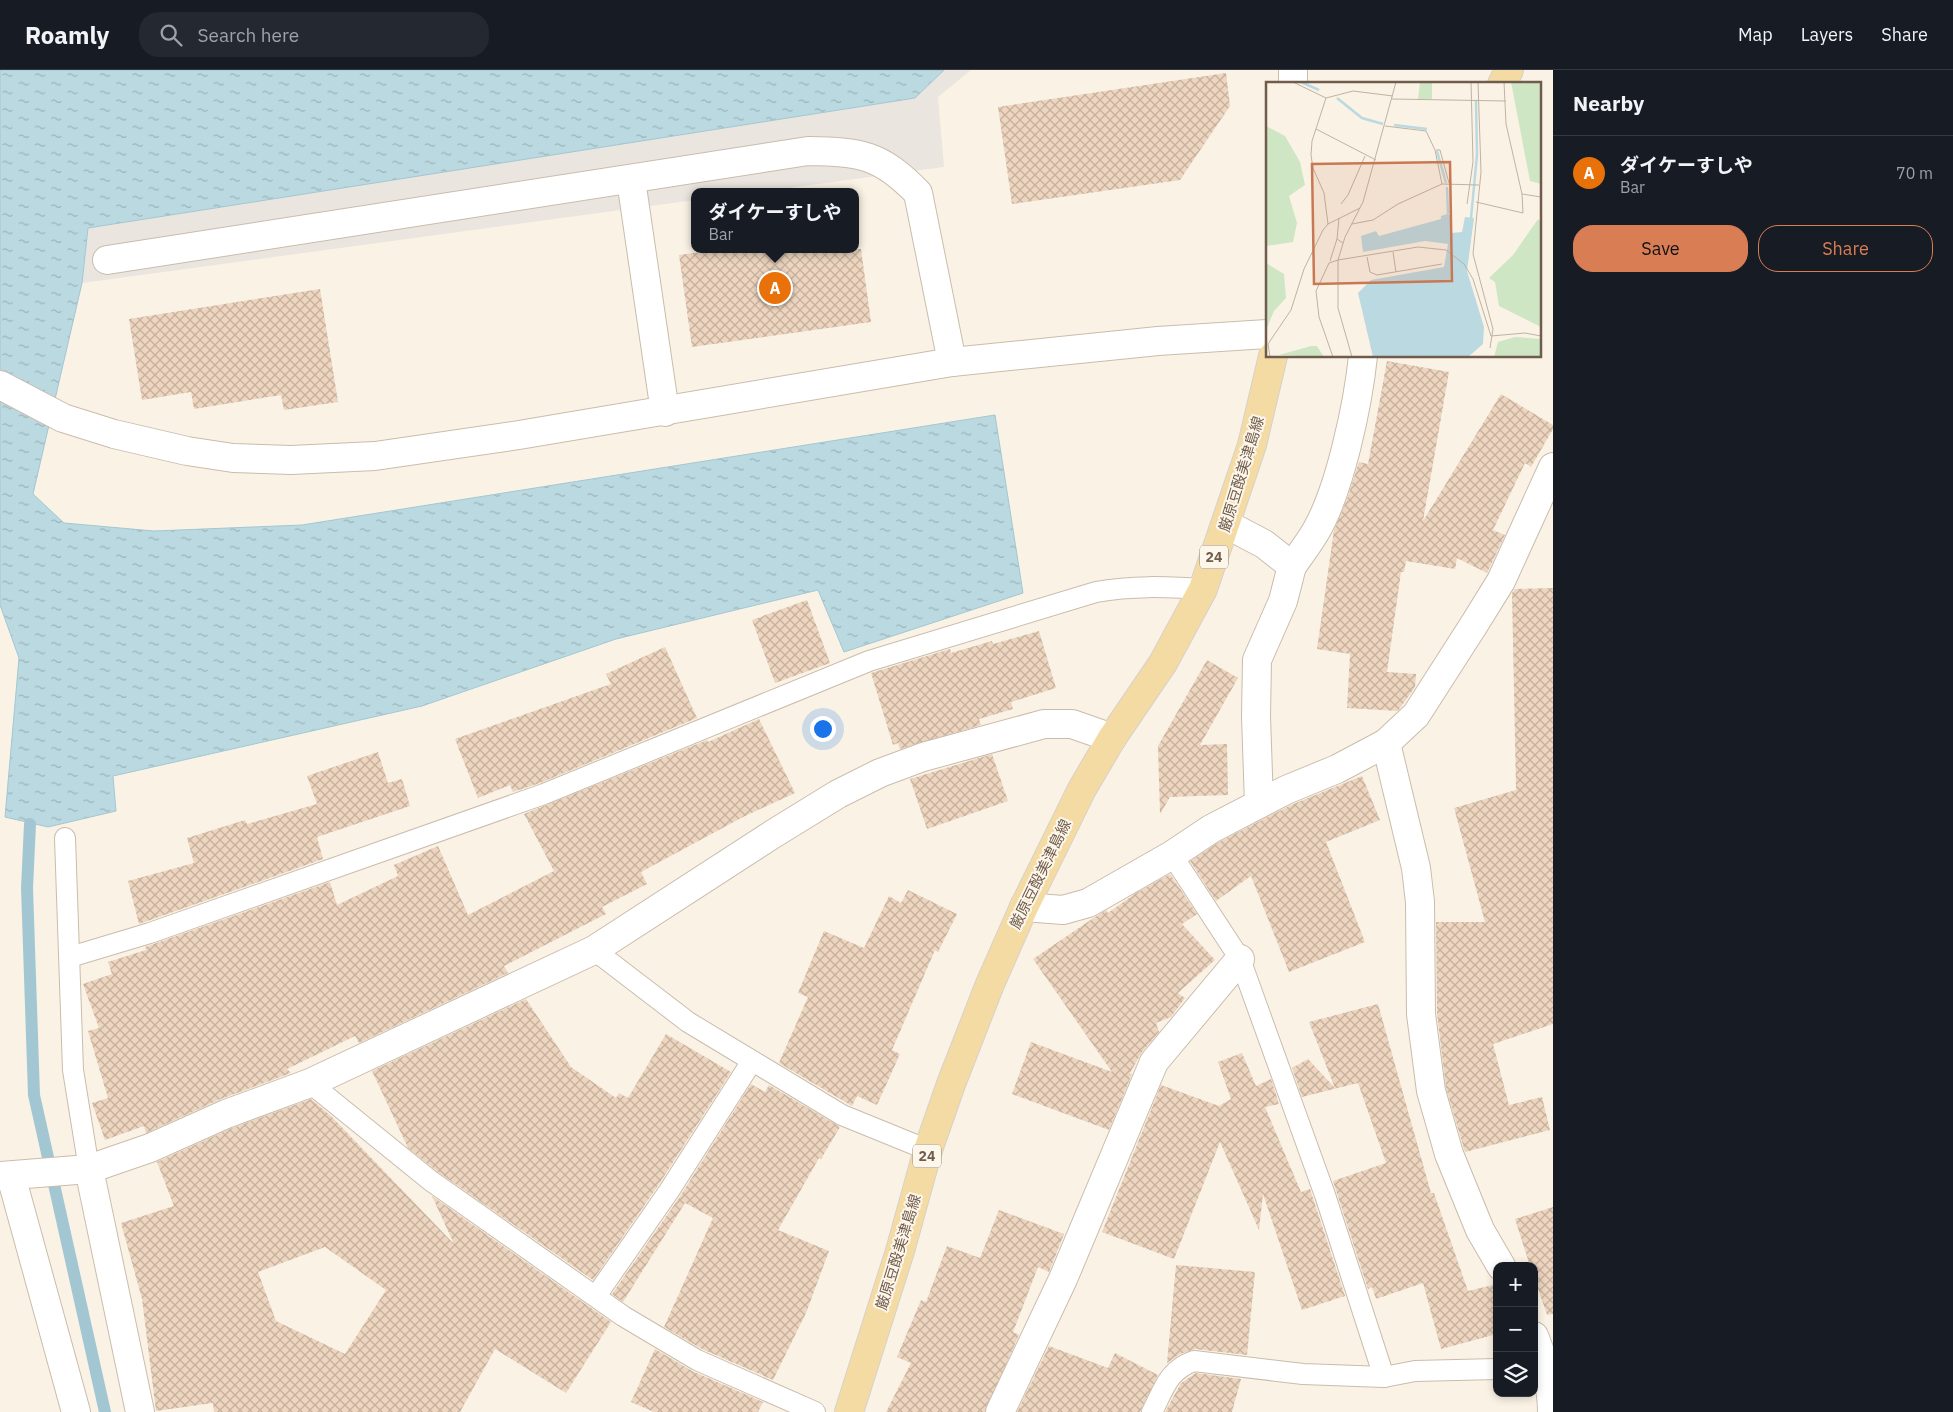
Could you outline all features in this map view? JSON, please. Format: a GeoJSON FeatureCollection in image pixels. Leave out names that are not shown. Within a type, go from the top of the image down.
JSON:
{"type":"FeatureCollection","features":[{"type":"Feature","properties":{"kind":"main road"},"geometry":{"type":"LineString","coordinates":[[1503,82],[1509,70]]}},
{"type":"Feature","properties":{"kind":"main road","name":"厳原豆酘美津島線"},"geometry":{"type":"LineString","coordinates":[[849,1412],[900,1251],[928,1150],[982,1002],[1024,907],[1082,789],[1112,738],[1163,663],[1203,589],[1252,445],[1273,358]]}},
{"type":"Feature","properties":{"kind":"street"},"geometry":{"type":"LineString","coordinates":[[107,260],[808,151],[849,151],[875,159],[900,175],[918,193],[952,362]]}},
{"type":"Feature","properties":{"kind":"street"},"geometry":{"type":"LineString","coordinates":[[631,180],[665,412]]}},
{"type":"Feature","properties":{"kind":"street"},"geometry":{"type":"LineString","coordinates":[[0,385],[62,418],[114,434],[187,451],[233,458],[291,460],[375,456],[665,412],[952,362],[1158,341],[1266,334]]}},
{"type":"Feature","properties":{"kind":"street"},"geometry":{"type":"LineString","coordinates":[[1259,804],[1256,716],[1257,660],[1283,601],[1292,566],[1316,530],[1335,486],[1354,408],[1363,358]]}},
{"type":"Feature","properties":{"kind":"street"},"geometry":{"type":"LineString","coordinates":[[1024,907],[1063,910],[1088,903],[1172,855],[1211,829],[1286,790],[1337,769],[1386,743],[1416,715],[1501,581],[1553,467]]}},
{"type":"Feature","properties":{"kind":"street"},"geometry":{"type":"LineString","coordinates":[[1226,524],[1264,544],[1292,566]]}},
{"type":"Feature","properties":{"kind":"street"},"geometry":{"type":"LineString","coordinates":[[76,1412],[13,1175],[79,1170],[150,1148],[226,1114],[310,1083],[594,950],[773,834],[838,794],[880,773],[923,757],[1044,724],[1072,724],[1112,738]]}},
{"type":"Feature","properties":{"kind":"street"},"geometry":{"type":"LineString","coordinates":[[1386,743],[1416,868],[1420,912],[1421,1014],[1430,1091],[1449,1154],[1469,1205],[1480,1230],[1499,1262]]}},
{"type":"Feature","properties":{"kind":"street"},"geometry":{"type":"LineString","coordinates":[[1000,1412],[1063,1279],[1154,1062],[1240,959]]}},
{"type":"Feature","properties":{"kind":"street"},"geometry":{"type":"LineString","coordinates":[[79,1170],[140,1412]]}},
{"type":"Feature","properties":{"kind":"street"},"geometry":{"type":"LineString","coordinates":[[1537,1352],[1540,1368],[1552,1395],[1552,1412]]}},
{"type":"Feature","properties":{"kind":"lane"},"geometry":{"type":"LineString","coordinates":[[70,957],[159,930],[544,794],[869,661],[1096,592],[1146,586],[1203,589]]}},
{"type":"Feature","properties":{"kind":"lane"},"geometry":{"type":"LineString","coordinates":[[66,838],[73,1070],[79,1170]]}},
{"type":"Feature","properties":{"kind":"lane"},"geometry":{"type":"LineString","coordinates":[[1172,855],[1240,959],[1325,1195],[1384,1377]]}},
{"type":"Feature","properties":{"kind":"lane"},"geometry":{"type":"LineString","coordinates":[[594,950],[688,1022],[842,1115],[928,1150]]}},
{"type":"Feature","properties":{"kind":"lane"},"geometry":{"type":"LineString","coordinates":[[596,1296],[670,1191],[752,1061]]}},
{"type":"Feature","properties":{"kind":"lane"},"geometry":{"type":"LineString","coordinates":[[310,1083],[431,1181],[623,1316],[697,1360],[815,1412]]}},
{"type":"Feature","properties":{"kind":"lane"},"geometry":{"type":"LineString","coordinates":[[1152,1412],[1173,1373],[1180,1366],[1194,1361],[1303,1374],[1384,1377],[1415,1372],[1493,1369]]}},
{"type":"Feature","properties":{"kind":"shaded area"},"geometry":{"type":"Polygon","coordinates":[[[944,70],[971,70],[938,97],[944,167],[789,188],[691,188],[691,201],[82,283],[88,228],[915,98],[944,70]]]}},
{"type":"Feature","properties":{"kind":"water"},"geometry":{"type":"Polygon","coordinates":[[[0,70],[944,70],[915,98],[88,228],[82,283],[33,494],[64,523],[154,531],[302,525],[995,415],[1023,593],[844,652],[818,590],[616,639],[422,706],[113,776],[116,811],[48,827],[5,817],[19,658],[0,605],[0,70]]]}},
{"type":"Feature","properties":{"kind":"building"},"geometry":{"type":"Polygon","coordinates":[[[1226,73],[1230,106],[1180,180],[1012,204],[998,107],[1226,73]]]}},
{"type":"Feature","properties":{"kind":"building"},"geometry":{"type":"Polygon","coordinates":[[[859,249],[861,249],[871,322],[692,347],[679,255],[693,253],[859,253],[859,249]]]}},
{"type":"Feature","properties":{"kind":"building"},"geometry":{"type":"Polygon","coordinates":[[[320,289],[338,402],[284,410],[281,395],[194,409],[191,392],[142,400],[129,319],[320,289]]]}},
{"type":"Feature","properties":{"kind":"building"},"geometry":{"type":"Polygon","coordinates":[[[1387,361],[1449,372],[1423,521],[1501,394],[1553,425],[1553,429],[1531,467],[1525,463],[1493,530],[1505,535],[1487,573],[1457,558],[1455,569],[1406,561],[1404,572],[1401,572],[1387,672],[1416,674],[1415,687],[1398,711],[1347,708],[1350,654],[1317,649],[1334,530],[1347,499],[1359,462],[1368,464],[1387,361]]]}},
{"type":"Feature","properties":{"kind":"building"},"geometry":{"type":"Polygon","coordinates":[[[1553,588],[1553,1024],[1493,1044],[1509,1105],[1542,1097],[1550,1130],[1465,1152],[1446,1088],[1437,1013],[1436,922],[1485,922],[1454,808],[1516,790],[1512,593],[1515,589],[1553,588]]]}},
{"type":"Feature","properties":{"kind":"building"},"geometry":{"type":"Polygon","coordinates":[[[807,600],[830,663],[775,683],[752,620],[807,600]]]}},
{"type":"Feature","properties":{"kind":"building"},"geometry":{"type":"Polygon","coordinates":[[[1039,631],[1056,688],[1011,702],[1013,709],[979,719],[981,725],[900,749],[898,743],[893,745],[871,673],[950,649],[951,653],[992,641],[993,644],[1039,631]]]}},
{"type":"Feature","properties":{"kind":"building"},"geometry":{"type":"Polygon","coordinates":[[[665,647],[697,718],[540,783],[513,792],[510,785],[478,798],[455,739],[611,684],[606,674],[665,647]]]}},
{"type":"Feature","properties":{"kind":"building"},"geometry":{"type":"Polygon","coordinates":[[[1207,660],[1238,678],[1200,745],[1227,744],[1228,795],[1170,797],[1160,814],[1158,746],[1207,660]]]}},
{"type":"Feature","properties":{"kind":"building"},"geometry":{"type":"Polygon","coordinates":[[[759,719],[795,793],[743,817],[641,872],[647,884],[602,907],[606,914],[504,966],[508,973],[359,1043],[355,1036],[287,1069],[291,1073],[221,1099],[146,1133],[144,1126],[105,1140],[92,1103],[108,1098],[88,1031],[99,1028],[83,984],[112,974],[108,962],[146,950],[145,947],[330,882],[337,905],[398,876],[394,865],[438,846],[468,915],[554,871],[524,814],[707,740],[708,742],[759,719]]]}},
{"type":"Feature","properties":{"kind":"building"},"geometry":{"type":"Polygon","coordinates":[[[378,752],[388,783],[402,779],[410,806],[317,837],[323,859],[139,924],[128,881],[194,863],[187,838],[245,820],[247,824],[317,804],[307,776],[378,752]]]}},
{"type":"Feature","properties":{"kind":"building"},"geometry":{"type":"Polygon","coordinates":[[[992,754],[1008,801],[927,829],[910,779],[992,754]]]}},
{"type":"Feature","properties":{"kind":"building"},"geometry":{"type":"Polygon","coordinates":[[[1362,776],[1380,820],[1326,842],[1365,942],[1289,972],[1251,876],[1216,901],[1190,861],[1219,842],[1291,805],[1362,776]]]}},
{"type":"Feature","properties":{"kind":"building"},"geometry":{"type":"Polygon","coordinates":[[[1170,874],[1197,914],[1182,924],[1215,960],[1178,993],[1185,998],[1171,1017],[1156,1023],[1159,1032],[1142,1052],[1130,1073],[1132,1074],[1109,1130],[1012,1094],[1031,1042],[1112,1072],[1033,959],[1106,910],[1108,913],[1136,893],[1170,874]]]}},
{"type":"Feature","properties":{"kind":"building"},"geometry":{"type":"Polygon","coordinates":[[[908,890],[957,914],[938,952],[935,950],[892,1050],[900,1054],[877,1105],[857,1096],[852,1106],[779,1063],[808,997],[798,993],[824,931],[864,948],[889,896],[901,903],[908,890]]]}},
{"type":"Feature","properties":{"kind":"building"},"geometry":{"type":"Polygon","coordinates":[[[526,999],[571,1067],[616,1098],[619,1093],[628,1098],[666,1034],[731,1072],[659,1184],[593,1280],[438,1172],[408,1148],[372,1071],[526,999]]]}},
{"type":"Feature","properties":{"kind":"building"},"geometry":{"type":"Polygon","coordinates":[[[1378,1004],[1431,1193],[1434,1193],[1468,1291],[1493,1285],[1493,1335],[1441,1349],[1423,1283],[1376,1299],[1372,1287],[1368,1289],[1333,1181],[1386,1163],[1358,1083],[1302,1097],[1292,1068],[1308,1059],[1335,1088],[1309,1022],[1378,1004]]]}},
{"type":"Feature","properties":{"kind":"building"},"geometry":{"type":"Polygon","coordinates":[[[1242,1053],[1256,1086],[1271,1079],[1279,1104],[1265,1107],[1301,1192],[1310,1189],[1345,1296],[1302,1310],[1263,1194],[1259,1230],[1220,1142],[1174,1259],[1102,1232],[1161,1085],[1219,1106],[1231,1099],[1218,1062],[1242,1053]]]}},
{"type":"Feature","properties":{"kind":"building"},"geometry":{"type":"Polygon","coordinates":[[[751,1084],[765,1092],[769,1085],[840,1127],[821,1159],[819,1158],[778,1230],[829,1251],[806,1313],[773,1380],[702,1349],[664,1327],[713,1218],[685,1203],[623,1302],[612,1294],[679,1198],[751,1084]]]}},
{"type":"Feature","properties":{"kind":"building"},"geometry":{"type":"Polygon","coordinates":[[[311,1099],[331,1116],[454,1244],[432,1196],[611,1322],[566,1393],[495,1349],[460,1412],[214,1412],[213,1403],[156,1411],[142,1299],[121,1223],[174,1206],[157,1162],[232,1128],[311,1099]],[[325,1247],[258,1272],[276,1321],[345,1354],[386,1290],[325,1247]]]}},
{"type":"Feature","properties":{"kind":"building"},"geometry":{"type":"Polygon","coordinates":[[[1553,1207],[1553,1314],[1547,1315],[1538,1289],[1538,1262],[1529,1262],[1515,1219],[1553,1207]]]}},
{"type":"Feature","properties":{"kind":"building"},"geometry":{"type":"Polygon","coordinates":[[[999,1210],[1064,1234],[1049,1272],[1038,1267],[1013,1332],[1019,1335],[985,1412],[886,1412],[911,1363],[897,1357],[921,1300],[926,1302],[947,1246],[980,1258],[999,1210]]]}},
{"type":"Feature","properties":{"kind":"building"},"geometry":{"type":"Polygon","coordinates":[[[1176,1265],[1255,1272],[1247,1355],[1195,1349],[1180,1354],[1167,1363],[1176,1265]]]}},
{"type":"Feature","properties":{"kind":"building"},"geometry":{"type":"Polygon","coordinates":[[[1049,1346],[1108,1368],[1115,1353],[1158,1375],[1140,1412],[1017,1412],[1049,1346]]]}},
{"type":"Feature","properties":{"kind":"building"},"geometry":{"type":"Polygon","coordinates":[[[655,1349],[692,1371],[763,1402],[758,1412],[654,1412],[631,1402],[655,1349]]]}},
{"type":"Feature","properties":{"kind":"building"},"geometry":{"type":"Polygon","coordinates":[[[1196,1373],[1241,1379],[1232,1412],[1165,1412],[1181,1383],[1196,1373]]]}},
{"type":"Feature","properties":{"kind":"waterway"},"geometry":{"type":"LineString","coordinates":[[30,824],[27,888],[34,1095],[105,1412]]}},
{"type":"Feature","properties":{"kind":"place","name":"ダイケーすしや"},"geometry":{"type":"Point","coordinates":[775,288]}}]}
